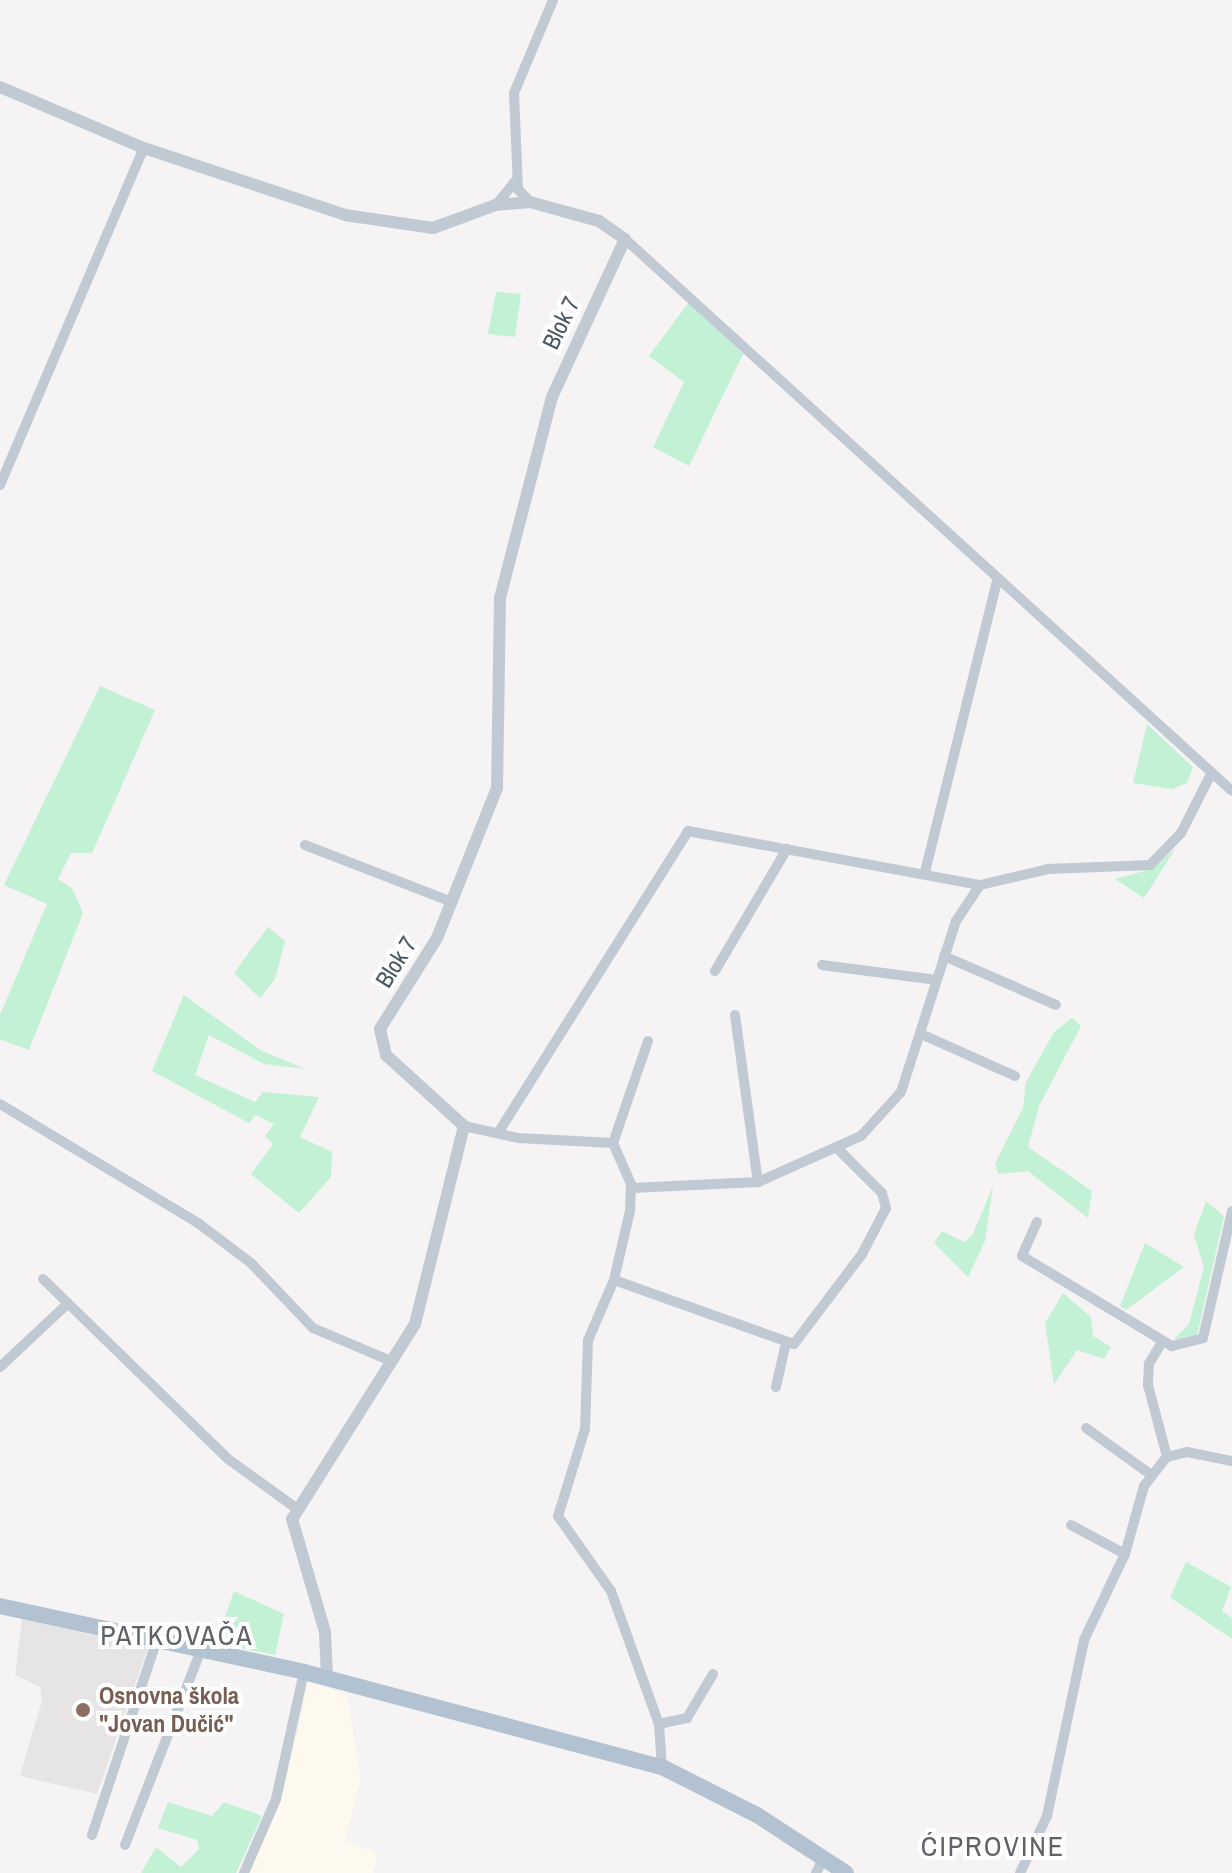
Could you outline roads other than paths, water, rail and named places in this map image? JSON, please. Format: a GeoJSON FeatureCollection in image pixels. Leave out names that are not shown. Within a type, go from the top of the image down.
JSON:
{"type":"FeatureCollection","features":[{"type":"Feature","properties":{"kind":"main road"},"geometry":{"type":"LineString","coordinates":[[0,1606],[327,1677],[662,1767],[820,1866],[846,1873]]}},
{"type":"Feature","properties":{"kind":"street"},"geometry":{"type":"LineString","coordinates":[[530,202],[517,178],[518,73],[553,0]]}},
{"type":"Feature","properties":{"kind":"street"},"geometry":{"type":"LineString","coordinates":[[0,87],[144,148],[398,228],[433,228],[496,205],[530,202],[599,221],[625,239],[1210,776],[1232,791]]}},
{"type":"Feature","properties":{"kind":"street"},"geometry":{"type":"LineString","coordinates":[[0,485],[144,148]]}},
{"type":"Feature","properties":{"kind":"street"},"geometry":{"type":"LineString","coordinates":[[496,205],[517,178]]}},
{"type":"Feature","properties":{"kind":"street","name":"Blok 7"},"geometry":{"type":"LineString","coordinates":[[464,1126],[386,1055],[380,1029],[452,902],[497,788],[500,598],[552,397],[625,239]]}},
{"type":"Feature","properties":{"kind":"street"},"geometry":{"type":"LineString","coordinates":[[925,872],[997,581]]}},
{"type":"Feature","properties":{"kind":"street"},"geometry":{"type":"LineString","coordinates":[[498,1133],[683,835],[925,872],[980,885],[1048,869],[1150,865],[1181,833],[1210,776]]}},
{"type":"Feature","properties":{"kind":"street"},"geometry":{"type":"LineString","coordinates":[[305,845],[452,902]]}},
{"type":"Feature","properties":{"kind":"street"},"geometry":{"type":"LineString","coordinates":[[715,971],[787,849]]}},
{"type":"Feature","properties":{"kind":"street"},"geometry":{"type":"LineString","coordinates":[[632,1188],[758,1182],[839,1150],[901,1092],[944,956],[980,885]]}},
{"type":"Feature","properties":{"kind":"street"},"geometry":{"type":"LineString","coordinates":[[944,956],[1056,1005]]}},
{"type":"Feature","properties":{"kind":"street"},"geometry":{"type":"LineString","coordinates":[[822,965],[937,980]]}},
{"type":"Feature","properties":{"kind":"street"},"geometry":{"type":"LineString","coordinates":[[735,1015],[758,1182]]}},
{"type":"Feature","properties":{"kind":"street"},"geometry":{"type":"LineString","coordinates":[[921,1034],[1015,1076]]}},
{"type":"Feature","properties":{"kind":"street"},"geometry":{"type":"LineString","coordinates":[[648,1041],[613,1143],[632,1188],[614,1280],[588,1340],[585,1429],[558,1516],[611,1591],[659,1724],[662,1767]]}},
{"type":"Feature","properties":{"kind":"street"},"geometry":{"type":"LineString","coordinates":[[0,1104],[198,1223],[251,1263],[313,1328],[391,1361]]}},
{"type":"Feature","properties":{"kind":"street"},"geometry":{"type":"LineString","coordinates":[[327,1677],[325,1632],[292,1527],[296,1508],[415,1324],[464,1126],[498,1133],[613,1143]]}},
{"type":"Feature","properties":{"kind":"street"},"geometry":{"type":"LineString","coordinates":[[614,1280],[785,1347],[801,1339],[886,1208],[882,1193],[839,1150]]}},
{"type":"Feature","properties":{"kind":"street"},"geometry":{"type":"LineString","coordinates":[[1037,1222],[1022,1256],[1162,1342],[1203,1338],[1232,1211]]}},
{"type":"Feature","properties":{"kind":"street"},"geometry":{"type":"LineString","coordinates":[[43,1279],[228,1459],[296,1508]]}},
{"type":"Feature","properties":{"kind":"street"},"geometry":{"type":"LineString","coordinates":[[0,1367],[67,1304]]}},
{"type":"Feature","properties":{"kind":"street"},"geometry":{"type":"LineString","coordinates":[[1162,1342],[1149,1364],[1148,1385],[1167,1457]]}},
{"type":"Feature","properties":{"kind":"street"},"geometry":{"type":"LineString","coordinates":[[776,1387],[785,1347]]}},
{"type":"Feature","properties":{"kind":"street"},"geometry":{"type":"LineString","coordinates":[[1086,1428],[1150,1474]]}},
{"type":"Feature","properties":{"kind":"street"},"geometry":{"type":"LineString","coordinates":[[1020,1873],[1047,1816],[1084,1640],[1125,1554],[1150,1474],[1167,1457],[1187,1452],[1232,1461]]}},
{"type":"Feature","properties":{"kind":"street"},"geometry":{"type":"LineString","coordinates":[[1071,1525],[1125,1554]]}},
{"type":"Feature","properties":{"kind":"street"},"geometry":{"type":"LineString","coordinates":[[92,1835],[157,1640]]}},
{"type":"Feature","properties":{"kind":"street"},"geometry":{"type":"LineString","coordinates":[[125,1845],[201,1650]]}},
{"type":"Feature","properties":{"kind":"street"},"geometry":{"type":"LineString","coordinates":[[244,1873],[276,1799],[304,1672]]}},
{"type":"Feature","properties":{"kind":"street"},"geometry":{"type":"LineString","coordinates":[[659,1724],[687,1718],[713,1674]]}},
{"type":"Feature","properties":{"kind":"place","name":"Osnovna škola \"Jovan Dučić\""},"geometry":{"type":"Point","coordinates":[83,1710]}},
{"type":"Feature","properties":{"kind":"district","name":"PATKOVAČA"},"geometry":{"type":"Point","coordinates":[177,1635]}},
{"type":"Feature","properties":{"kind":"district","name":"ĆIPROVINE"},"geometry":{"type":"Point","coordinates":[993,1846]}}]}
